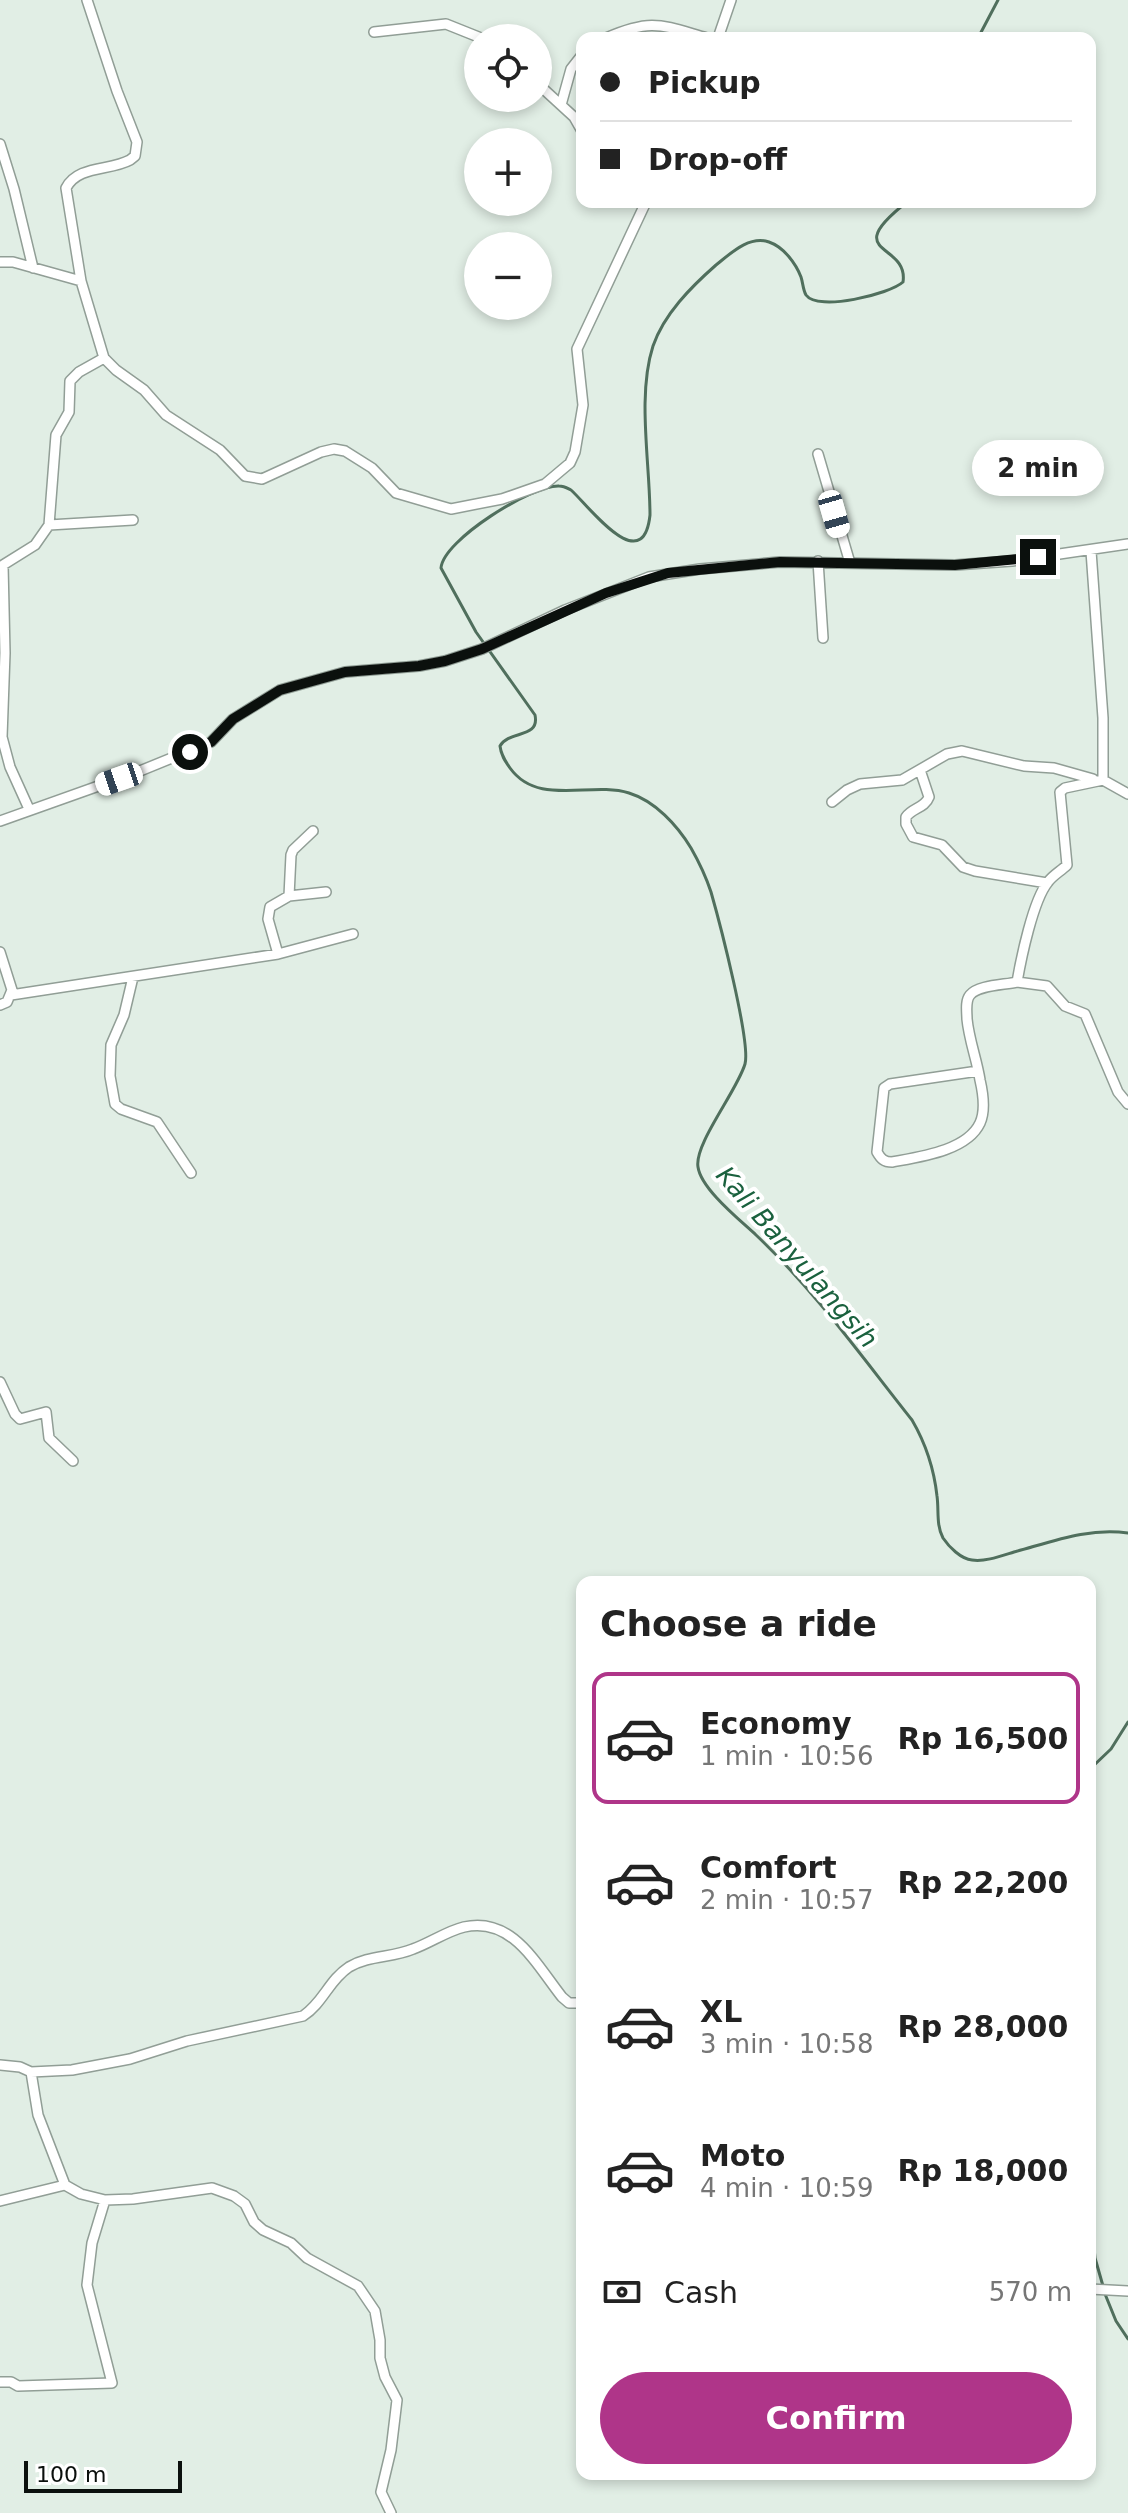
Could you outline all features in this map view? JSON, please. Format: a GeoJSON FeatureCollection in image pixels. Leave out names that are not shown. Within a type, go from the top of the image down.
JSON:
{"type":"FeatureCollection","features":[{"type":"Feature","properties":{"kind":"street"},"geometry":{"type":"LineString","coordinates":[[87,0],[137,142],[135,156],[130,160],[88,171],[68,183],[66,194],[81,281],[104,358],[144,390],[166,415],[213,445],[252,479],[262,479],[334,449],[345,451],[372,468],[396,493],[451,509],[502,499],[545,484],[570,463],[575,452],[583,405],[577,349],[642,208]]}},
{"type":"Feature","properties":{"kind":"street"},"geometry":{"type":"LineString","coordinates":[[720,32],[731,0]]}},
{"type":"Feature","properties":{"kind":"street"},"geometry":{"type":"LineString","coordinates":[[374,32],[446,24],[464,31]]}},
{"type":"Feature","properties":{"kind":"street"},"geometry":{"type":"LineString","coordinates":[[621,32],[658,24],[686,32]]}},
{"type":"Feature","properties":{"kind":"street"},"geometry":{"type":"LineString","coordinates":[[561,105],[571,69],[576,63]]}},
{"type":"Feature","properties":{"kind":"street"},"geometry":{"type":"LineString","coordinates":[[552,97],[576,120]]}},
{"type":"Feature","properties":{"kind":"street"},"geometry":{"type":"LineString","coordinates":[[0,144],[33,268]]}},
{"type":"Feature","properties":{"kind":"street"},"geometry":{"type":"LineString","coordinates":[[0,262],[13,262],[81,281]]}},
{"type":"Feature","properties":{"kind":"street"},"geometry":{"type":"LineString","coordinates":[[29,809],[10,767],[2,737],[5,653],[2,565],[35,545],[49,525],[56,435],[69,412],[70,381],[79,372],[104,358]]}},
{"type":"Feature","properties":{"kind":"street"},"geometry":{"type":"LineString","coordinates":[[818,454],[850,563]]}},
{"type":"Feature","properties":{"kind":"street"},"geometry":{"type":"LineString","coordinates":[[49,525],[133,520]]}},
{"type":"Feature","properties":{"kind":"street"},"geometry":{"type":"LineString","coordinates":[[0,821],[125,777],[211,742],[233,719],[280,690],[329,674],[419,666],[482,649],[606,593],[658,575],[818,561],[955,565],[1091,551],[1128,544]]}},
{"type":"Feature","properties":{"kind":"street"},"geometry":{"type":"LineString","coordinates":[[1091,551],[1103,718],[1099,780]]}},
{"type":"Feature","properties":{"kind":"street"},"geometry":{"type":"LineString","coordinates":[[818,561],[823,638]]}},
{"type":"Feature","properties":{"kind":"street"},"geometry":{"type":"LineString","coordinates":[[832,802],[860,784],[902,780],[947,754],[962,751],[1024,766],[1054,768],[1099,780],[1128,794]]}},
{"type":"Feature","properties":{"kind":"street"},"geometry":{"type":"LineString","coordinates":[[920,770],[929,797],[925,804],[906,817],[913,837],[942,845],[963,867],[1047,883]]}},
{"type":"Feature","properties":{"kind":"street"},"geometry":{"type":"LineString","coordinates":[[1017,982],[1022,954],[1047,883],[1067,863],[1060,792],[1099,780]]}},
{"type":"Feature","properties":{"kind":"street"},"geometry":{"type":"LineString","coordinates":[[289,896],[291,855],[313,831]]}},
{"type":"Feature","properties":{"kind":"street"},"geometry":{"type":"LineString","coordinates":[[278,954],[268,910],[289,896],[326,892]]}},
{"type":"Feature","properties":{"kind":"street"},"geometry":{"type":"LineString","coordinates":[[11,995],[278,954],[353,934]]}},
{"type":"Feature","properties":{"kind":"street"},"geometry":{"type":"LineString","coordinates":[[0,952],[11,995],[7,1002],[0,1005]]}},
{"type":"Feature","properties":{"kind":"street"},"geometry":{"type":"LineString","coordinates":[[133,977],[124,1015],[111,1045],[110,1076],[115,1104],[157,1122],[191,1173]]}},
{"type":"Feature","properties":{"kind":"street"},"geometry":{"type":"LineString","coordinates":[[978,1071],[890,1084],[884,1088],[877,1152],[881,1158],[886,1162],[908,1159],[953,1147],[969,1136],[980,1123],[984,1103],[978,1071],[967,1021],[967,1001],[973,992],[980,989],[1017,982],[1047,986],[1068,1008],[1085,1014],[1118,1092],[1128,1104]]}},
{"type":"Feature","properties":{"kind":"street"},"geometry":{"type":"LineString","coordinates":[[0,1382],[20,1419],[46,1412],[49,1438],[73,1461]]}},
{"type":"Feature","properties":{"kind":"street"},"geometry":{"type":"LineString","coordinates":[[0,2065],[20,2067],[31,2072],[72,2070],[130,2059],[187,2041],[303,2016],[316,2007],[332,1981],[350,1967],[377,1957],[399,1955],[462,1927],[482,1925],[509,1933],[562,1997],[569,2003],[576,2003]]}},
{"type":"Feature","properties":{"kind":"street"},"geometry":{"type":"LineString","coordinates":[[31,2072],[38,2115],[65,2185],[81,2194],[105,2200],[212,2188],[245,2204],[254,2222],[263,2230],[291,2243],[307,2258],[358,2286],[375,2311],[380,2358],[385,2377],[397,2400],[391,2450],[381,2492],[391,2513]]}},
{"type":"Feature","properties":{"kind":"street"},"geometry":{"type":"LineString","coordinates":[[0,2201],[65,2185]]}},
{"type":"Feature","properties":{"kind":"street"},"geometry":{"type":"LineString","coordinates":[[0,2382],[18,2386],[112,2383],[87,2285],[92,2243],[105,2200]]}},
{"type":"Feature","properties":{"kind":"street"},"geometry":{"type":"LineString","coordinates":[[1096,2289],[1127,2290]]}},
{"type":"Feature","properties":{"kind":"waterway","name":"Kali Banyulangsih"},"geometry":{"type":"LineString","coordinates":[[981,32],[998,0]]}},
{"type":"Feature","properties":{"kind":"waterway","name":"Kali Banyulangsih"},"geometry":{"type":"LineString","coordinates":[[900,208],[887,219],[878,232],[877,240],[902,269],[903,282],[896,287],[839,302],[813,300],[806,295],[799,272],[789,256],[774,244],[754,241],[734,251],[679,302],[658,334],[648,365],[645,408],[650,515],[645,533],[637,541],[626,540],[614,532],[571,490],[559,486],[529,494],[472,529],[456,543],[441,568],[476,632],[535,715],[533,728],[504,741],[500,746],[510,768],[535,787],[565,791],[614,790],[639,797],[672,823],[697,859],[721,928],[746,1051],[741,1075],[703,1145],[698,1167],[701,1176],[722,1204],[778,1256],[818,1302],[912,1420],[931,1466],[943,1538],[960,1555],[977,1560],[1085,1534],[1128,1533]]}},
{"type":"Feature","properties":{"kind":"waterway","name":"Kali Banyulangsih"},"geometry":{"type":"LineString","coordinates":[[1096,1763],[1111,1749],[1128,1722]]}},
{"type":"Feature","properties":{"kind":"waterway","name":"Kali Banyulangsih"},"geometry":{"type":"LineString","coordinates":[[1096,2262],[1103,2286]]}},
{"type":"Feature","properties":{"kind":"waterway","name":"Kali Banyulangsih"},"geometry":{"type":"LineString","coordinates":[[1105,2294],[1116,2321],[1128,2339]]}},
{"type":"Feature","properties":{"kind":"route"},"geometry":{"type":"LineString","coordinates":[[190,752],[211,742],[233,719],[280,690],[329,674],[445,661],[482,649],[565,610],[649,577],[780,562],[955,565],[1038,557]]}}]}
